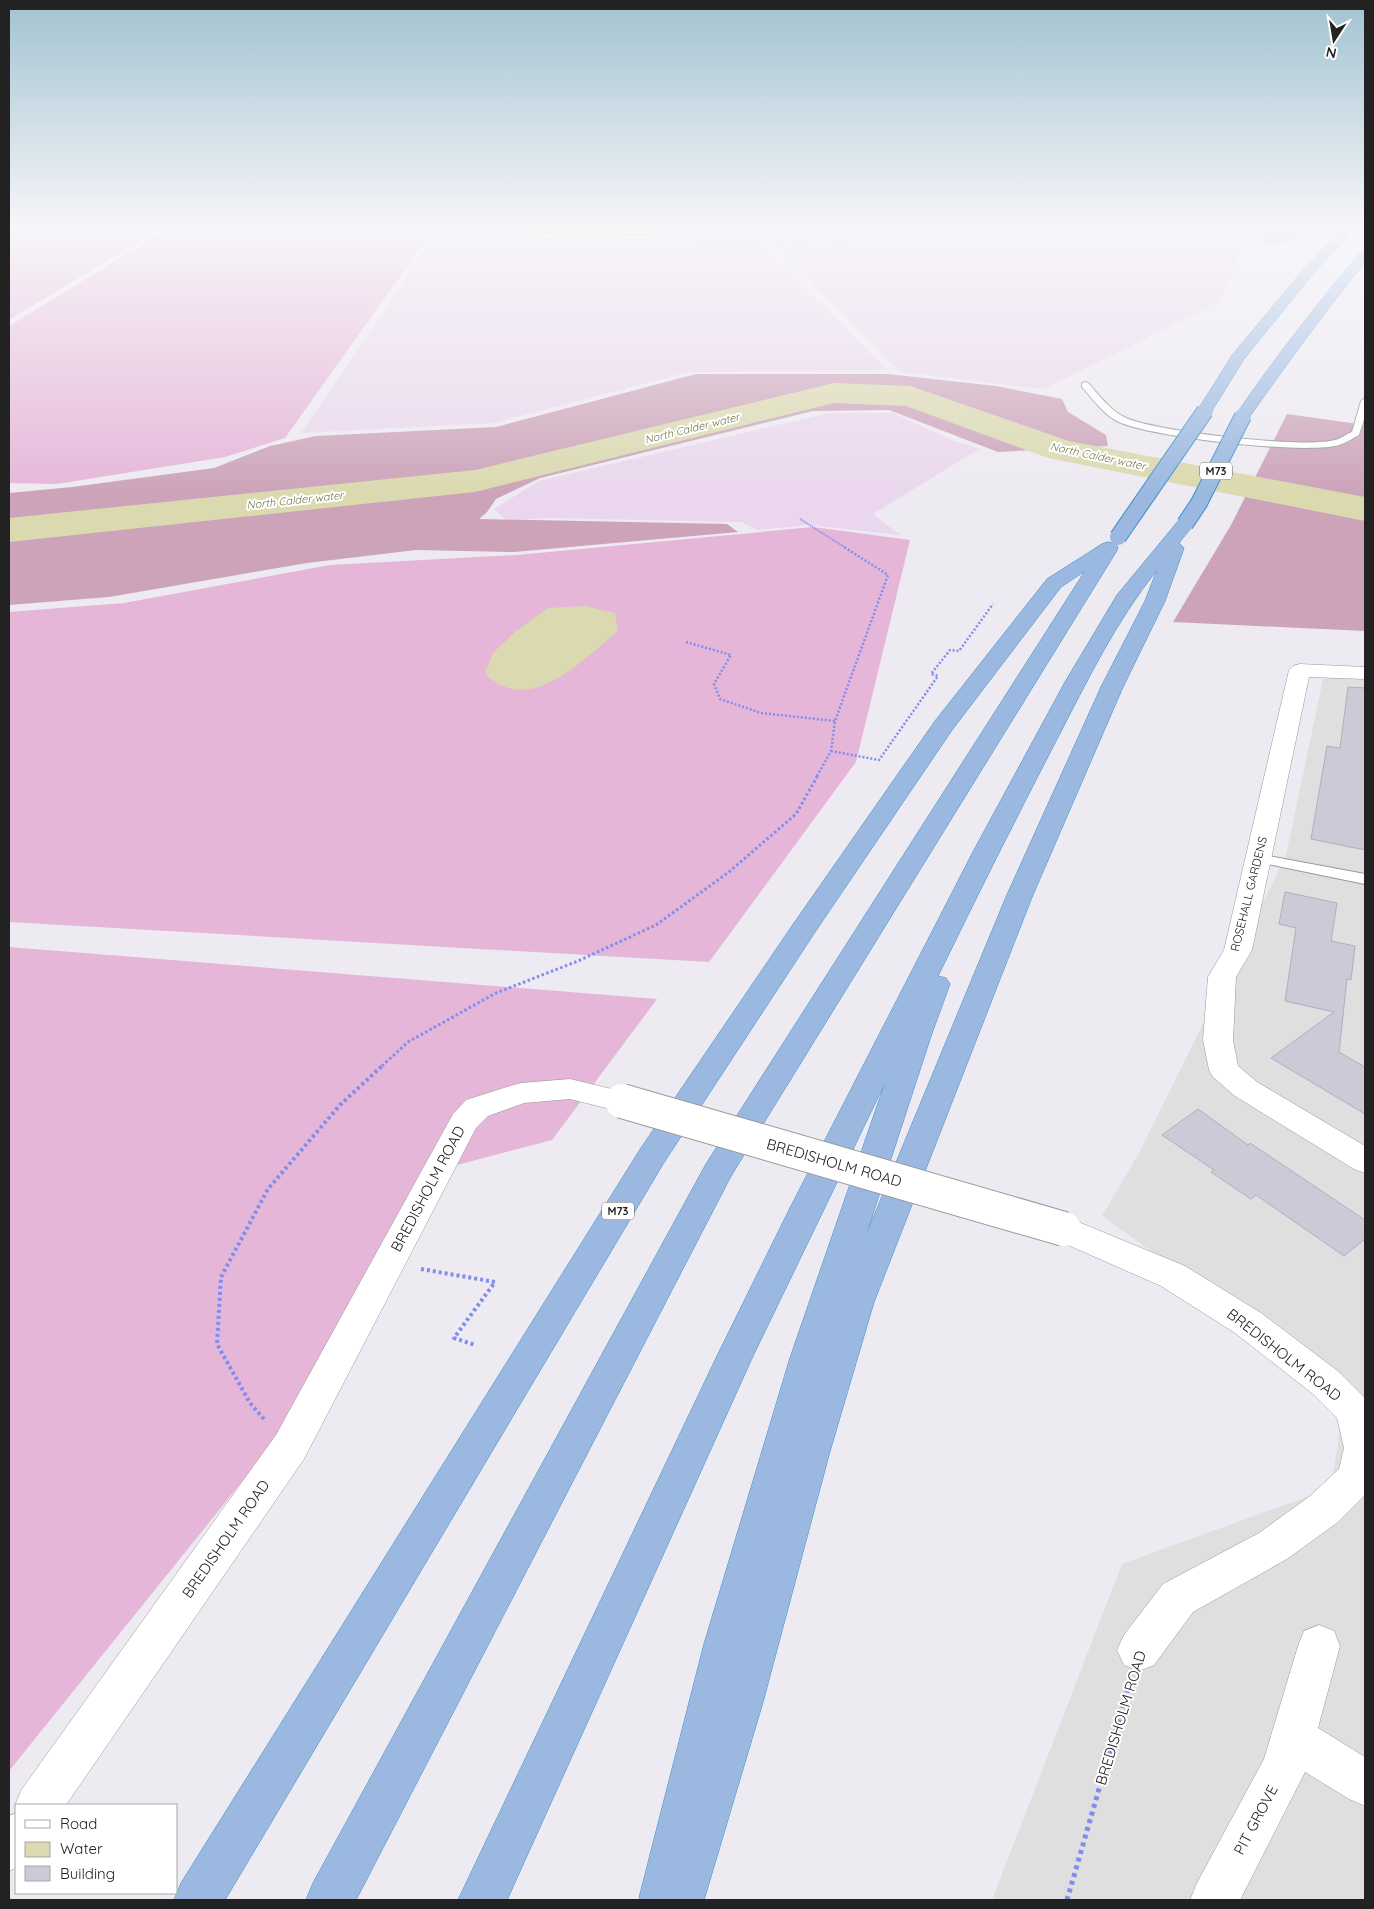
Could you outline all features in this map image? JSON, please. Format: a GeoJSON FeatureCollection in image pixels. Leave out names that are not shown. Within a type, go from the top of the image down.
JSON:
{"type":"FeatureCollection","features":[{"type":"Feature","properties":{"kind":"highway","name":"M73"},"geometry":{"type":"LineString","coordinates":[[330,1900],[717,1172],[1100,556],[1205,411],[1238,357],[1270,318]]}},
{"type":"Feature","properties":{"kind":"highway","name":"M73"},"geometry":{"type":"LineString","coordinates":[[1158,569],[1199,503],[1243,416],[1313,318]]}},
{"type":"Feature","properties":{"kind":"highway","name":"M73"},"geometry":{"type":"LineString","coordinates":[[198,1900],[652,1156],[943,726],[1054,583],[1100,556]]}},
{"type":"Feature","properties":{"kind":"highway"},"geometry":{"type":"LineString","coordinates":[[482,1900],[735,1356],[811,1199],[987,850],[1076,682],[1127,594],[1158,569]]}},
{"type":"Feature","properties":{"kind":"highway"},"geometry":{"type":"LineString","coordinates":[[680,1900],[741,1702],[811,1451],[856,1302],[1019,897],[1112,687],[1155,601],[1158,569]]}},
{"type":"Feature","properties":{"kind":"highway"},"geometry":{"type":"LineString","coordinates":[[663,1900],[724,1644],[808,1358],[917,1033],[987,850]]}},
{"type":"Feature","properties":{"kind":"street","name":"ROSEHALL GARDENS"},"geometry":{"type":"LineString","coordinates":[[1365,673],[1300,670],[1238,950],[1222,977],[1218,1040],[1224,1070],[1246,1089],[1365,1162]]}},
{"type":"Feature","properties":{"kind":"street","name":"BREDISHOLM ROAD"},"geometry":{"type":"LineString","coordinates":[[39,1804],[290,1447],[389,1264],[457,1132],[477,1108],[522,1093],[570,1088],[622,1101],[1064,1229],[1173,1276],[1248,1322],[1326,1383],[1354,1411],[1363,1448],[1357,1477],[1324,1509],[1273,1546],[1178,1598],[1139,1650]]}},
{"type":"Feature","properties":{"kind":"street","name":"PIT GROVE"},"geometry":{"type":"LineString","coordinates":[[1214,1900],[1284,1767],[1319,1646]]}},
{"type":"Feature","properties":{"kind":"street"},"geometry":{"type":"LineString","coordinates":[[1293,1738],[1365,1783]]}},
{"type":"Feature","properties":{"kind":"lane"},"geometry":{"type":"LineString","coordinates":[[1085,385],[1102,404],[1120,419],[1140,426],[1215,438],[1302,446],[1337,443],[1356,433],[1365,400]]}},
{"type":"Feature","properties":{"kind":"lane"},"geometry":{"type":"LineString","coordinates":[[1258,858],[1365,879]]}},
{"type":"Feature","properties":{"kind":"path"},"geometry":{"type":"LineString","coordinates":[[290,1447],[250,1403],[217,1344],[222,1277],[268,1189],[340,1105],[408,1042],[496,993],[578,962],[656,925],[729,872],[796,814],[831,751],[834,721],[888,575],[800,519]]}},
{"type":"Feature","properties":{"kind":"path"},"geometry":{"type":"LineString","coordinates":[[831,751],[879,760],[938,676],[931,674],[950,650],[959,651],[993,604]]}},
{"type":"Feature","properties":{"kind":"path"},"geometry":{"type":"LineString","coordinates":[[686,642],[731,654],[714,684],[720,699],[761,712],[834,721]]}},
{"type":"Feature","properties":{"kind":"path"},"geometry":{"type":"LineString","coordinates":[[389,1264],[495,1282],[454,1338],[475,1345]]}},
{"type":"Feature","properties":{"kind":"path","name":"BREDISHOLM ROAD"},"geometry":{"type":"LineString","coordinates":[[1067,1900],[1139,1650]]}},
{"type":"Feature","properties":{"kind":"shaded area"},"geometry":{"type":"Polygon","coordinates":[[[22,318],[370,318],[285,438],[225,457],[57,484],[9,483],[9,326],[22,318]]]}},
{"type":"Feature","properties":{"kind":"shaded area"},"geometry":{"type":"Polygon","coordinates":[[[379,318],[835,318],[887,370],[688,372],[494,423],[301,433],[379,318]]]}},
{"type":"Feature","properties":{"kind":"shaded area"},"geometry":{"type":"Polygon","coordinates":[[[847,318],[1187,318],[1044,389],[900,372],[847,318]]]}},
{"type":"Feature","properties":{"kind":"shaded area"},"geometry":{"type":"Polygon","coordinates":[[[696,374],[888,374],[996,386],[1062,399],[1068,412],[1106,435],[1108,446],[998,452],[889,410],[813,411],[540,478],[496,499],[487,512],[479,519],[727,524],[738,532],[514,552],[416,550],[307,563],[109,597],[9,605],[9,493],[72,487],[214,468],[270,446],[316,436],[496,427],[696,374]]]}},
{"type":"Feature","properties":{"kind":"shaded area"},"geometry":{"type":"Polygon","coordinates":[[[829,413],[893,413],[954,441],[979,449],[873,514],[900,535],[809,525],[757,530],[741,522],[549,518],[506,520],[494,509],[539,481],[829,413]]]}},
{"type":"Feature","properties":{"kind":"shaded area"},"geometry":{"type":"Polygon","coordinates":[[[1287,414],[1365,425],[1365,631],[1173,622],[1231,525],[1287,414]]]}},
{"type":"Feature","properties":{"kind":"shaded area"},"geometry":{"type":"Polygon","coordinates":[[[813,527],[910,540],[856,762],[709,962],[9,922],[9,612],[124,603],[330,565],[517,555],[813,527]]]}},
{"type":"Feature","properties":{"kind":"shaded area"},"geometry":{"type":"Polygon","coordinates":[[[1365,674],[1365,1900],[992,1900],[1122,1564],[1331,1488],[1346,1391],[1102,1216],[1138,1155],[1286,856],[1323,679],[1365,674]]]}},
{"type":"Feature","properties":{"kind":"shaded area"},"geometry":{"type":"Polygon","coordinates":[[[9,947],[657,999],[552,1140],[423,1174],[282,1432],[9,1771],[9,947]]]}},
{"type":"Feature","properties":{"kind":"water"},"geometry":{"type":"Polygon","coordinates":[[[584,606],[615,613],[618,631],[572,669],[555,680],[537,687],[519,690],[502,686],[485,673],[493,653],[516,631],[548,608],[584,606]]]}},
{"type":"Feature","properties":{"kind":"building"},"geometry":{"type":"Polygon","coordinates":[[[1348,687],[1365,688],[1365,850],[1311,839],[1327,746],[1340,748],[1348,687]]]}},
{"type":"Feature","properties":{"kind":"building"},"geometry":{"type":"Polygon","coordinates":[[[1285,892],[1337,903],[1331,941],[1355,946],[1351,980],[1347,979],[1339,1052],[1365,1067],[1365,1114],[1271,1058],[1334,1012],[1285,1001],[1296,928],[1279,924],[1285,892]]]}},
{"type":"Feature","properties":{"kind":"building"},"geometry":{"type":"Polygon","coordinates":[[[1198,1109],[1248,1145],[1250,1143],[1365,1220],[1365,1239],[1344,1256],[1256,1195],[1251,1199],[1211,1172],[1214,1170],[1162,1135],[1198,1109]]]}},
{"type":"Feature","properties":{"kind":"waterway","name":"North Calder water"},"geometry":{"type":"LineString","coordinates":[[9,530],[475,481],[834,393],[910,396],[1061,450],[1365,509]]}}]}
